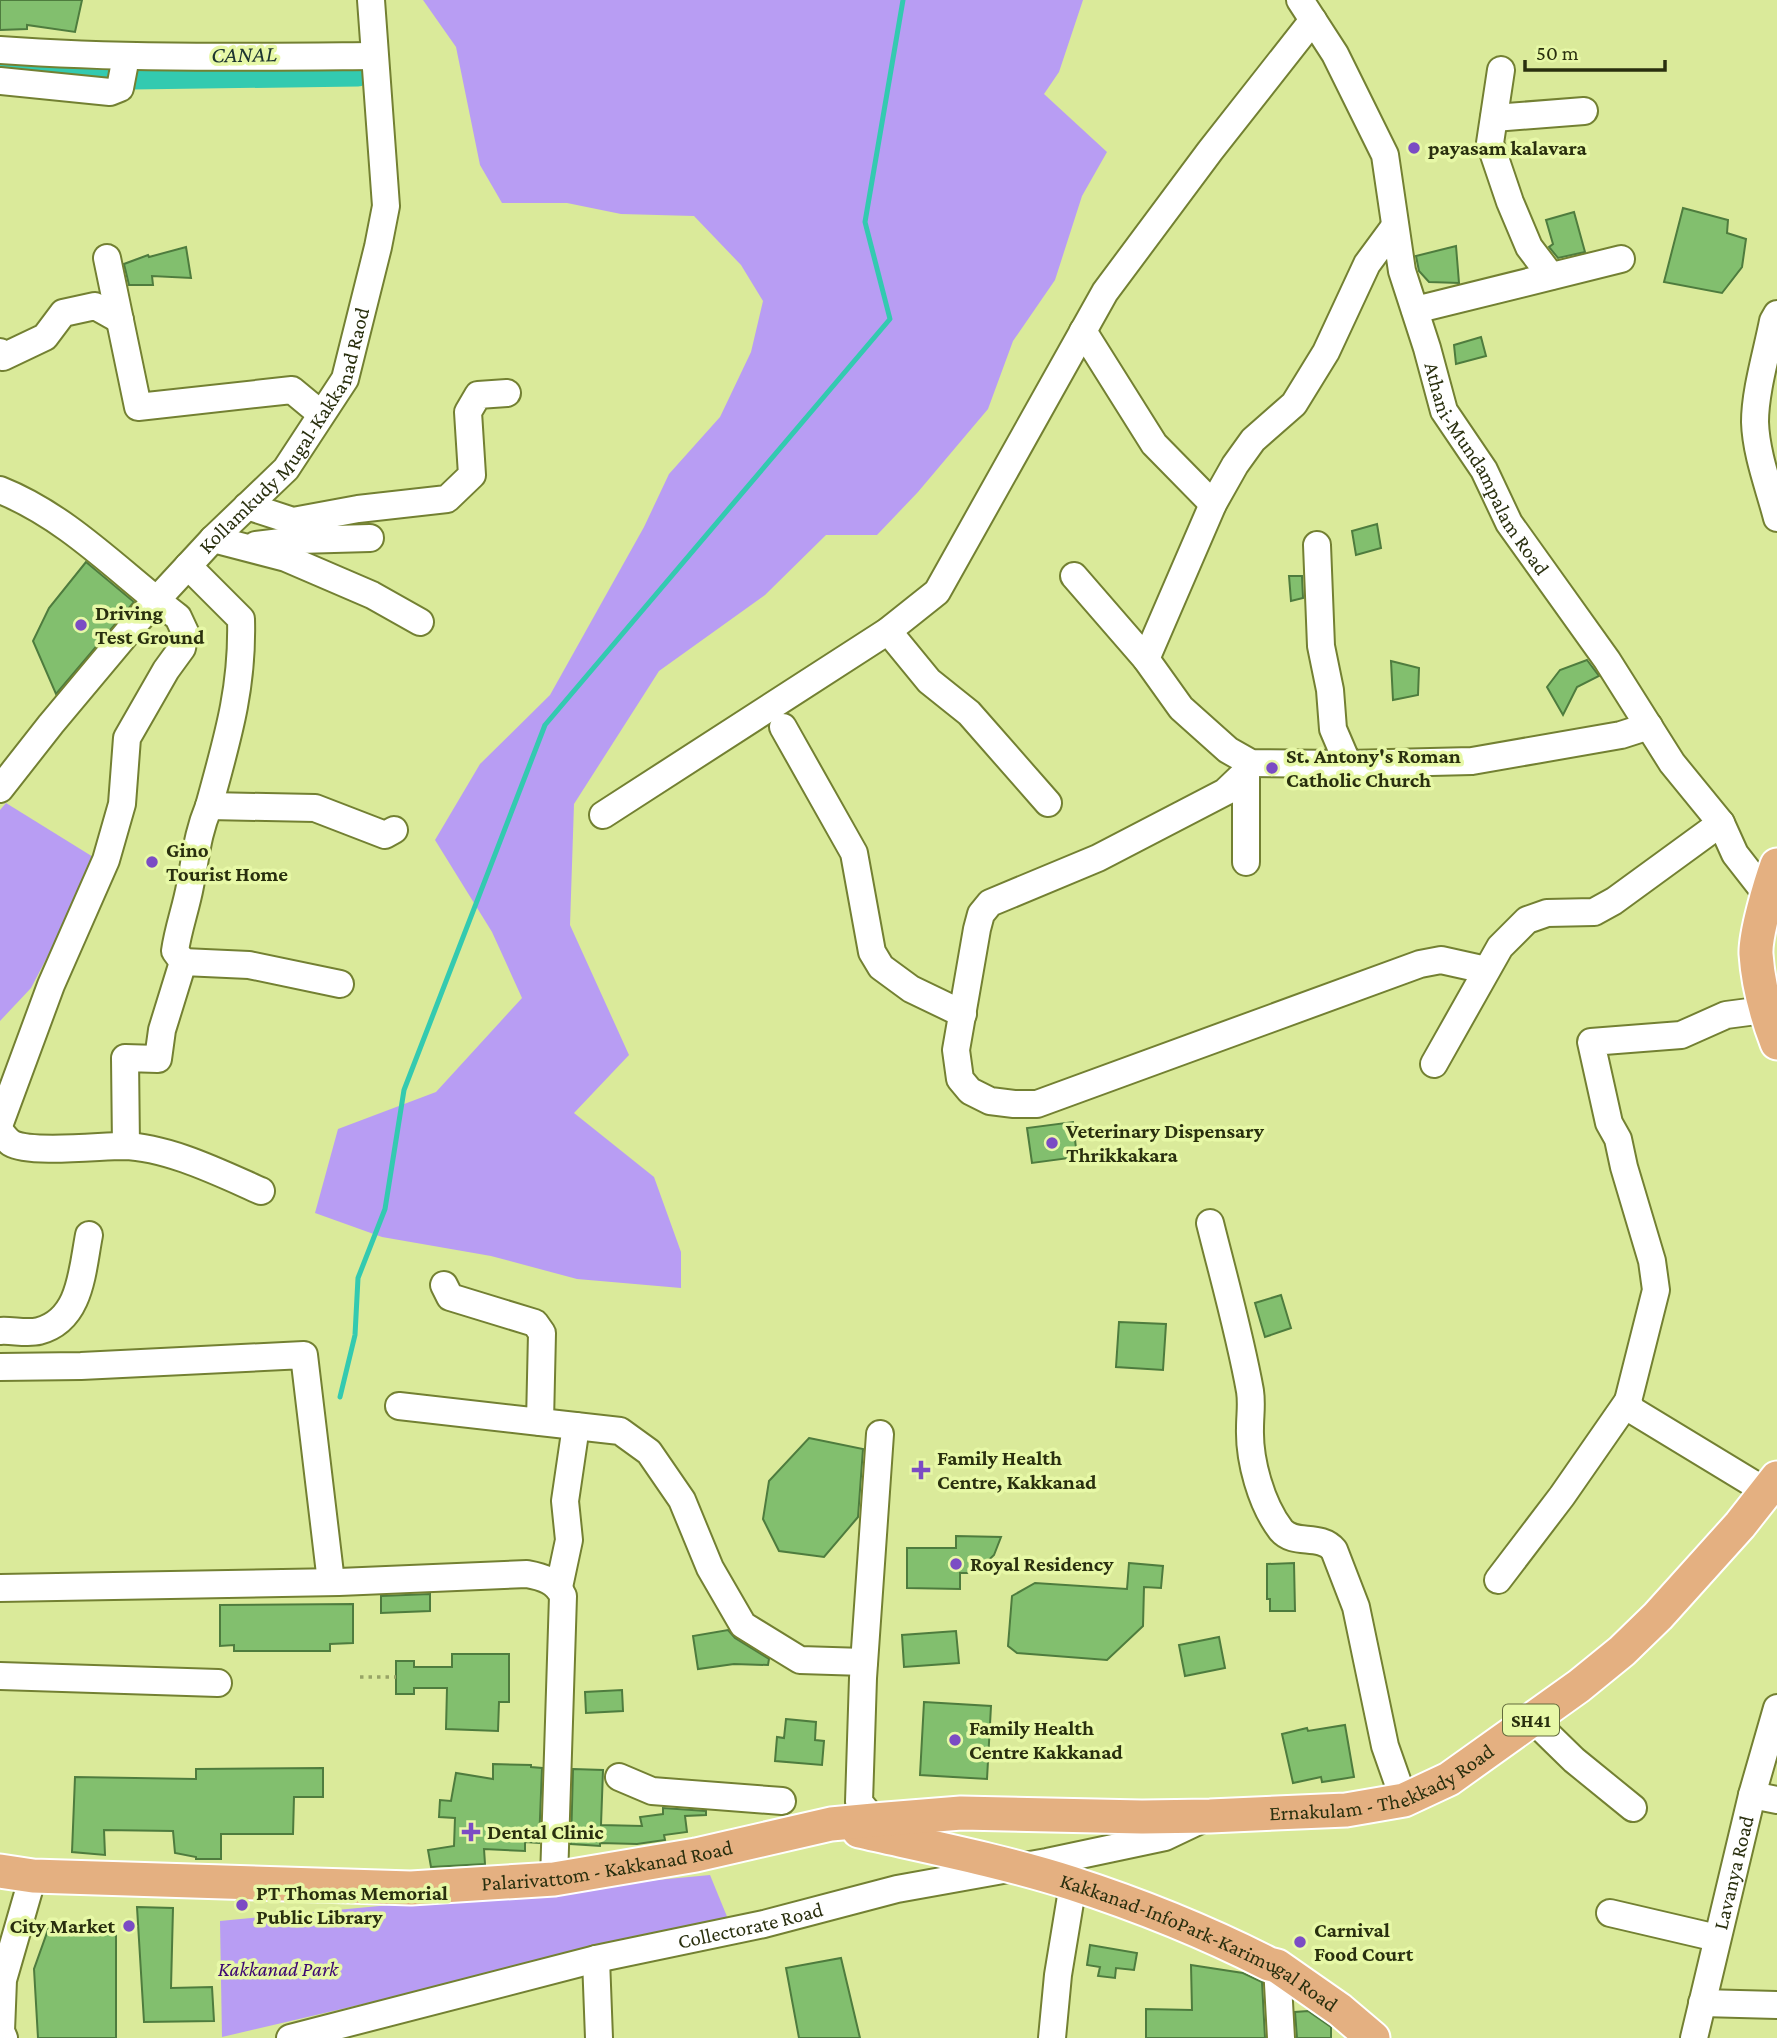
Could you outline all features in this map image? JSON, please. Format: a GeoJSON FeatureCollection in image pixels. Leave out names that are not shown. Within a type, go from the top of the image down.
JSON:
{"type":"FeatureCollection","features":[{"type":"Feature","properties":{"kind":"main road"},"geometry":{"type":"LineString","coordinates":[[1774,886],[1755,951],[1764,1010],[1777,1043]]}},
{"type":"Feature","properties":{"kind":"main road","name":"Ernakulam - Thekkady Road"},"geometry":{"type":"LineString","coordinates":[[1210,1816],[1346,1810],[1404,1800],[1449,1779],[1622,1651],[1667,1606],[1772,1485]]}},
{"type":"Feature","properties":{"kind":"main road","name":"Palarivattom - Kakkanad Road"},"geometry":{"type":"LineString","coordinates":[[0,1871],[33,1876],[411,1888],[554,1879],[696,1855],[831,1824],[874,1820],[961,1813],[1210,1816]]}},
{"type":"Feature","properties":{"kind":"main road","name":"Kakkanad-InfoPark-Karimugal Road"},"geometry":{"type":"LineString","coordinates":[[831,1824],[1016,1867],[1073,1884],[1218,1938],[1278,1966],[1340,2010],[1373,2038]]}},
{"type":"Feature","properties":{"kind":"street","name":"Kollamkudy Mugal-Kakkanad Raod"},"geometry":{"type":"LineString","coordinates":[[0,789],[51,724],[156,601],[213,539],[286,469],[345,379],[386,206],[372,0]]}},
{"type":"Feature","properties":{"kind":"street"},"geometry":{"type":"LineString","coordinates":[[603,816],[888,631],[937,592],[1113,281],[1210,151],[1306,10]]}},
{"type":"Feature","properties":{"kind":"street","name":"Athani-Mundampalam Road"},"geometry":{"type":"LineString","coordinates":[[1306,10],[1335,54],[1385,155],[1402,271],[1444,411],[1484,470],[1509,523],[1607,660],[1672,763],[1721,824],[1735,854],[1774,886]]}},
{"type":"Feature","properties":{"kind":"street"},"geometry":{"type":"LineString","coordinates":[[0,50],[126,57],[374,56]]}},
{"type":"Feature","properties":{"kind":"street"},"geometry":{"type":"LineString","coordinates":[[0,81],[110,92],[120,88],[126,57]]}},
{"type":"Feature","properties":{"kind":"street"},"geometry":{"type":"LineString","coordinates":[[1501,70],[1490,143],[1529,247],[1551,276]]}},
{"type":"Feature","properties":{"kind":"street"},"geometry":{"type":"LineString","coordinates":[[1494,118],[1584,111]]}},
{"type":"Feature","properties":{"kind":"street"},"geometry":{"type":"LineString","coordinates":[[1146,659],[1213,504],[1235,465],[1253,440],[1294,404],[1326,352],[1367,264],[1395,226]]}},
{"type":"Feature","properties":{"kind":"street"},"geometry":{"type":"LineString","coordinates":[[107,258],[138,407],[292,390],[321,414]]}},
{"type":"Feature","properties":{"kind":"street"},"geometry":{"type":"LineString","coordinates":[[1415,310],[1621,260]]}},
{"type":"Feature","properties":{"kind":"street"},"geometry":{"type":"LineString","coordinates":[[0,352],[3,357],[34,344],[45,337],[63,313],[95,306],[120,320]]}},
{"type":"Feature","properties":{"kind":"street"},"geometry":{"type":"LineString","coordinates":[[1777,314],[1773,321],[1755,422],[1777,518]]}},
{"type":"Feature","properties":{"kind":"street"},"geometry":{"type":"LineString","coordinates":[[1083,331],[1154,444],[1213,504]]}},
{"type":"Feature","properties":{"kind":"street"},"geometry":{"type":"LineString","coordinates":[[247,506],[293,521],[358,509],[447,499],[472,475],[468,412],[478,395],[507,393]]}},
{"type":"Feature","properties":{"kind":"street"},"geometry":{"type":"LineString","coordinates":[[0,490],[55,519],[178,617],[185,632],[182,648],[166,670],[127,738],[122,804],[106,860],[51,985],[0,1123]]}},
{"type":"Feature","properties":{"kind":"street"},"geometry":{"type":"LineString","coordinates":[[244,546],[298,540],[370,538]]}},
{"type":"Feature","properties":{"kind":"street"},"geometry":{"type":"LineString","coordinates":[[213,539],[286,558],[372,595],[420,622]]}},
{"type":"Feature","properties":{"kind":"street"},"geometry":{"type":"LineString","coordinates":[[1317,545],[1321,646],[1330,690],[1333,729],[1348,764]]}},
{"type":"Feature","properties":{"kind":"street"},"geometry":{"type":"LineString","coordinates":[[183,962],[175,951],[178,930],[189,890],[199,831],[209,806],[239,689],[242,656],[241,620],[188,566]]}},
{"type":"Feature","properties":{"kind":"street"},"geometry":{"type":"LineString","coordinates":[[1074,576],[1146,659],[1181,708],[1248,767],[1472,761],[1621,735],[1649,726]]}},
{"type":"Feature","properties":{"kind":"street"},"geometry":{"type":"LineString","coordinates":[[888,631],[929,681],[969,713],[1048,803]]}},
{"type":"Feature","properties":{"kind":"street"},"geometry":{"type":"LineString","coordinates":[[783,727],[854,853],[872,952],[881,967],[911,989],[963,1014]]}},
{"type":"Feature","properties":{"kind":"street"},"geometry":{"type":"LineString","coordinates":[[1246,862],[1248,767]]}},
{"type":"Feature","properties":{"kind":"street"},"geometry":{"type":"LineString","coordinates":[[1248,767],[1224,792],[1177,818],[1098,858],[990,903],[981,914],[977,929],[956,1050],[960,1079],[970,1091],[990,1101],[1037,1104],[1420,964],[1441,960],[1486,970]]}},
{"type":"Feature","properties":{"kind":"street"},"geometry":{"type":"LineString","coordinates":[[209,806],[315,808],[384,835],[394,830]]}},
{"type":"Feature","properties":{"kind":"street"},"geometry":{"type":"LineString","coordinates":[[1434,1064],[1500,947],[1527,920],[1547,913],[1594,912],[1614,901],[1721,824]]}},
{"type":"Feature","properties":{"kind":"street"},"geometry":{"type":"LineString","coordinates":[[183,962],[249,965],[340,984]]}},
{"type":"Feature","properties":{"kind":"street"},"geometry":{"type":"LineString","coordinates":[[126,1146],[125,1058],[158,1059],[162,1030],[183,962]]}},
{"type":"Feature","properties":{"kind":"street"},"geometry":{"type":"LineString","coordinates":[[1498,1580],[1562,1496],[1628,1401],[1656,1290],[1652,1261],[1618,1139],[1609,1123],[1591,1042],[1681,1035],[1726,1015],[1764,1010]]}},
{"type":"Feature","properties":{"kind":"street"},"geometry":{"type":"LineString","coordinates":[[0,1131],[11,1143],[22,1146],[72,1149],[126,1146],[169,1155],[219,1172],[261,1191]]}},
{"type":"Feature","properties":{"kind":"street"},"geometry":{"type":"LineString","coordinates":[[1210,1223],[1251,1393],[1250,1443],[1259,1482],[1275,1519],[1286,1536],[1320,1541],[1329,1544],[1334,1550],[1356,1607],[1385,1746],[1404,1800]]}},
{"type":"Feature","properties":{"kind":"street"},"geometry":{"type":"LineString","coordinates":[[0,1331],[35,1332],[56,1325],[71,1308],[81,1277],[89,1235]]}},
{"type":"Feature","properties":{"kind":"street"},"geometry":{"type":"LineString","coordinates":[[444,1285],[450,1297],[535,1323],[542,1333],[540,1422]]}},
{"type":"Feature","properties":{"kind":"street"},"geometry":{"type":"LineString","coordinates":[[0,1367],[81,1366],[304,1355],[331,1582]]}},
{"type":"Feature","properties":{"kind":"street"},"geometry":{"type":"LineString","coordinates":[[1628,1401],[1632,1410],[1772,1485]]}},
{"type":"Feature","properties":{"kind":"street"},"geometry":{"type":"LineString","coordinates":[[399,1406],[620,1431],[649,1452],[682,1500],[710,1568],[743,1625],[800,1660],[864,1662]]}},
{"type":"Feature","properties":{"kind":"street"},"geometry":{"type":"LineString","coordinates":[[559,1587],[569,1541],[565,1501],[576,1426]]}},
{"type":"Feature","properties":{"kind":"street"},"geometry":{"type":"LineString","coordinates":[[874,1820],[859,1802],[864,1662],[880,1434]]}},
{"type":"Feature","properties":{"kind":"street"},"geometry":{"type":"LineString","coordinates":[[0,1588],[331,1582],[527,1574],[540,1576],[559,1587],[563,1596],[554,1879]]}},
{"type":"Feature","properties":{"kind":"street"},"geometry":{"type":"LineString","coordinates":[[0,1676],[218,1683]]}},
{"type":"Feature","properties":{"kind":"street","name":"Lavanya Road"},"geometry":{"type":"LineString","coordinates":[[1695,2038],[1717,1938],[1764,1798],[1777,1708]]}},
{"type":"Feature","properties":{"kind":"street"},"geometry":{"type":"LineString","coordinates":[[1532,1719],[1574,1760],[1633,1808]]}},
{"type":"Feature","properties":{"kind":"street"},"geometry":{"type":"LineString","coordinates":[[620,1777],[652,1791],[782,1790],[782,1835]]}},
{"type":"Feature","properties":{"kind":"street","name":"Collectorate Road"},"geometry":{"type":"LineString","coordinates":[[289,2038],[596,1959],[764,1924],[897,1889],[1165,1837],[1210,1816]]}},
{"type":"Feature","properties":{"kind":"street"},"geometry":{"type":"LineString","coordinates":[[4,2038],[1,2031],[3,1980],[33,1876]]}},
{"type":"Feature","properties":{"kind":"street"},"geometry":{"type":"LineString","coordinates":[[1052,2038],[1058,1975],[1073,1884]]}},
{"type":"Feature","properties":{"kind":"street"},"geometry":{"type":"LineString","coordinates":[[1610,1913],[1717,1938]]}},
{"type":"Feature","properties":{"kind":"street"},"geometry":{"type":"LineString","coordinates":[[596,1959],[599,2038]]}},
{"type":"Feature","properties":{"kind":"street"},"geometry":{"type":"LineString","coordinates":[[1278,1966],[1281,2038]]}},
{"type":"Feature","properties":{"kind":"street"},"geometry":{"type":"LineString","coordinates":[[1702,2003],[1777,2005]]}},
{"type":"Feature","properties":{"kind":"path"},"geometry":{"type":"LineString","coordinates":[[360,1677],[396,1677]]}},
{"type":"Feature","properties":{"kind":"green space"},"geometry":{"type":"Polygon","coordinates":[[[423,0],[1083,0],[1059,72],[1044,94],[1107,152],[1082,196],[1055,280],[1013,341],[988,409],[918,492],[877,535],[826,535],[765,595],[659,671],[574,804],[570,925],[629,1055],[574,1113],[654,1177],[681,1252],[681,1288],[577,1279],[491,1256],[382,1237],[315,1213],[338,1129],[436,1092],[522,998],[492,932],[435,840],[480,764],[550,695],[644,527],[669,474],[720,417],[751,352],[763,301],[741,265],[694,216],[621,214],[567,203],[502,203],[480,165],[456,47],[423,0]]]}},
{"type":"Feature","properties":{"kind":"green space"},"geometry":{"type":"Polygon","coordinates":[[[6,803],[98,860],[31,988],[0,1021],[0,810],[6,803]]]}},
{"type":"Feature","properties":{"kind":"green space","name":"Kakkanad Park"},"geometry":{"type":"Polygon","coordinates":[[[710,1875],[728,1919],[222,2037],[220,1921],[710,1875]]]}},
{"type":"Feature","properties":{"kind":"building"},"geometry":{"type":"Polygon","coordinates":[[[0,0],[82,0],[75,32],[27,25],[27,29],[0,30],[0,0]]]}},
{"type":"Feature","properties":{"kind":"building"},"geometry":{"type":"Polygon","coordinates":[[[1683,208],[1728,220],[1727,233],[1746,239],[1742,267],[1722,293],[1664,282],[1683,208]]]}},
{"type":"Feature","properties":{"kind":"building"},"geometry":{"type":"Polygon","coordinates":[[[1574,212],[1585,252],[1558,258],[1549,247],[1553,244],[1546,220],[1574,212]]]}},
{"type":"Feature","properties":{"kind":"building"},"geometry":{"type":"Polygon","coordinates":[[[1456,246],[1459,283],[1429,282],[1419,271],[1416,256],[1456,246]]]}},
{"type":"Feature","properties":{"kind":"building"},"geometry":{"type":"Polygon","coordinates":[[[186,247],[191,278],[152,276],[153,285],[129,285],[124,264],[148,255],[149,257],[186,247]]]}},
{"type":"Feature","properties":{"kind":"building"},"geometry":{"type":"Polygon","coordinates":[[[1481,337],[1486,356],[1456,364],[1454,345],[1481,337]]]}},
{"type":"Feature","properties":{"kind":"building"},"geometry":{"type":"Polygon","coordinates":[[[1377,524],[1381,548],[1356,555],[1352,531],[1377,524]]]}},
{"type":"Feature","properties":{"kind":"building","name":"Driving Test Ground"},"geometry":{"type":"Polygon","coordinates":[[[86,562],[134,602],[56,694],[33,641],[49,608],[86,562]]]}},
{"type":"Feature","properties":{"kind":"building"},"geometry":{"type":"Polygon","coordinates":[[[1289,576],[1302,576],[1303,598],[1291,601],[1289,576]]]}},
{"type":"Feature","properties":{"kind":"building"},"geometry":{"type":"Polygon","coordinates":[[[1587,660],[1599,676],[1577,687],[1563,715],[1547,687],[1560,670],[1587,660]]]}},
{"type":"Feature","properties":{"kind":"building"},"geometry":{"type":"Polygon","coordinates":[[[1391,661],[1419,668],[1418,695],[1393,700],[1391,661]]]}},
{"type":"Feature","properties":{"kind":"building","name":"Veterinary Dispensary Thrikkakara"},"geometry":{"type":"Polygon","coordinates":[[[1073,1122],[1077,1157],[1032,1163],[1027,1128],[1073,1122]]]}},
{"type":"Feature","properties":{"kind":"building"},"geometry":{"type":"Polygon","coordinates":[[[1281,1295],[1291,1328],[1265,1337],[1255,1303],[1281,1295]]]}},
{"type":"Feature","properties":{"kind":"building"},"geometry":{"type":"Polygon","coordinates":[[[1119,1322],[1166,1324],[1163,1370],[1116,1367],[1119,1322]]]}},
{"type":"Feature","properties":{"kind":"building"},"geometry":{"type":"Polygon","coordinates":[[[809,1438],[863,1449],[858,1517],[824,1557],[779,1551],[763,1519],[769,1481],[809,1438]]]}},
{"type":"Feature","properties":{"kind":"building"},"geometry":{"type":"Polygon","coordinates":[[[956,1536],[1001,1537],[994,1555],[975,1573],[960,1573],[960,1589],[907,1588],[907,1548],[956,1548],[956,1536]]]}},
{"type":"Feature","properties":{"kind":"building"},"geometry":{"type":"Polygon","coordinates":[[[1129,1563],[1163,1566],[1161,1588],[1144,1587],[1143,1626],[1107,1660],[1017,1653],[1008,1646],[1012,1596],[1035,1583],[1127,1589],[1129,1563]]]}},
{"type":"Feature","properties":{"kind":"building"},"geometry":{"type":"Polygon","coordinates":[[[1294,1563],[1295,1611],[1270,1611],[1270,1599],[1267,1599],[1267,1564],[1294,1563]]]}},
{"type":"Feature","properties":{"kind":"building"},"geometry":{"type":"Polygon","coordinates":[[[430,1594],[430,1611],[381,1613],[381,1596],[430,1594]]]}},
{"type":"Feature","properties":{"kind":"building"},"geometry":{"type":"Polygon","coordinates":[[[353,1604],[353,1643],[330,1644],[330,1651],[234,1651],[234,1645],[220,1646],[220,1605],[353,1604]]]}},
{"type":"Feature","properties":{"kind":"building"},"geometry":{"type":"Polygon","coordinates":[[[728,1630],[735,1638],[769,1659],[768,1665],[734,1664],[698,1669],[693,1636],[728,1630]]]}},
{"type":"Feature","properties":{"kind":"building"},"geometry":{"type":"Polygon","coordinates":[[[956,1631],[959,1663],[904,1667],[902,1635],[956,1631]]]}},
{"type":"Feature","properties":{"kind":"building"},"geometry":{"type":"Polygon","coordinates":[[[1219,1637],[1225,1668],[1185,1676],[1179,1645],[1219,1637]]]}},
{"type":"Feature","properties":{"kind":"building"},"geometry":{"type":"Polygon","coordinates":[[[452,1654],[509,1654],[509,1702],[499,1702],[498,1731],[446,1729],[447,1688],[414,1688],[414,1694],[396,1694],[396,1661],[414,1661],[414,1667],[452,1667],[452,1654]]]}},
{"type":"Feature","properties":{"kind":"building"},"geometry":{"type":"Polygon","coordinates":[[[622,1690],[623,1711],[586,1713],[585,1692],[622,1690]]]}},
{"type":"Feature","properties":{"kind":"building","name":"Family Health Centre Kakkanad"},"geometry":{"type":"Polygon","coordinates":[[[924,1702],[991,1706],[987,1779],[920,1775],[924,1702]]]}},
{"type":"Feature","properties":{"kind":"building"},"geometry":{"type":"Polygon","coordinates":[[[786,1719],[816,1722],[815,1740],[824,1741],[822,1765],[775,1761],[777,1737],[784,1738],[786,1719]]]}},
{"type":"Feature","properties":{"kind":"building"},"geometry":{"type":"Polygon","coordinates":[[[1345,1725],[1354,1777],[1322,1782],[1321,1777],[1293,1783],[1282,1734],[1307,1728],[1308,1731],[1345,1725]]]}},
{"type":"Feature","properties":{"kind":"building"},"geometry":{"type":"Polygon","coordinates":[[[493,1764],[542,1768],[539,1843],[525,1842],[525,1851],[484,1849],[485,1864],[431,1867],[428,1850],[454,1846],[455,1818],[439,1817],[440,1800],[451,1801],[456,1773],[493,1779],[493,1764]]]}},
{"type":"Feature","properties":{"kind":"building"},"geometry":{"type":"Polygon","coordinates":[[[323,1768],[323,1797],[294,1797],[293,1834],[221,1834],[221,1859],[196,1859],[175,1853],[173,1831],[104,1830],[105,1855],[72,1852],[75,1777],[196,1779],[196,1769],[323,1768]]]}},
{"type":"Feature","properties":{"kind":"building"},"geometry":{"type":"Polygon","coordinates":[[[573,1769],[603,1770],[601,1825],[642,1826],[640,1817],[663,1814],[663,1808],[706,1811],[706,1815],[685,1816],[687,1832],[664,1835],[665,1840],[637,1844],[600,1843],[600,1846],[571,1844],[573,1769]]]}},
{"type":"Feature","properties":{"kind":"building"},"geometry":{"type":"Polygon","coordinates":[[[137,1907],[173,1908],[171,1988],[212,1987],[214,2021],[144,2022],[137,1907]]]}},
{"type":"Feature","properties":{"kind":"building"},"geometry":{"type":"Polygon","coordinates":[[[116,1922],[116,2038],[38,2038],[34,1969],[49,1927],[116,1922]]]}},
{"type":"Feature","properties":{"kind":"building"},"geometry":{"type":"Polygon","coordinates":[[[1090,1945],[1137,1953],[1134,1970],[1116,1968],[1115,1978],[1098,1976],[1100,1967],[1087,1965],[1090,1945]]]}},
{"type":"Feature","properties":{"kind":"building"},"geometry":{"type":"Polygon","coordinates":[[[841,1958],[860,2038],[799,2038],[786,1968],[841,1958]]]}},
{"type":"Feature","properties":{"kind":"building"},"geometry":{"type":"Polygon","coordinates":[[[1191,1965],[1243,1973],[1262,1982],[1265,2038],[1146,2038],[1146,2009],[1192,2010],[1191,1965]]]}},
{"type":"Feature","properties":{"kind":"building"},"geometry":{"type":"Polygon","coordinates":[[[1308,2011],[1331,2027],[1331,2038],[1297,2038],[1295,2012],[1308,2011]]]}},
{"type":"Feature","properties":{"kind":"waterway"},"geometry":{"type":"LineString","coordinates":[[340,1397],[355,1335],[358,1278],[385,1209],[404,1090],[545,725],[890,319],[865,222],[903,0]]}},
{"type":"Feature","properties":{"kind":"waterway","name":"CANAL"},"geometry":{"type":"LineString","coordinates":[[0,62],[117,77]]}},
{"type":"Feature","properties":{"kind":"waterway","name":"CANAL"},"geometry":{"type":"LineString","coordinates":[[132,80],[358,77]]}},
{"type":"Feature","properties":{"kind":"place","name":"payasam kalavara"},"geometry":{"type":"Point","coordinates":[1414,148]}},
{"type":"Feature","properties":{"kind":"place","name":"Driving Test Ground"},"geometry":{"type":"Point","coordinates":[81,625]}},
{"type":"Feature","properties":{"kind":"place","name":"St. Antony's Roman Catholic Church"},"geometry":{"type":"Point","coordinates":[1272,768]}},
{"type":"Feature","properties":{"kind":"place","name":"Gino Tourist Home"},"geometry":{"type":"Point","coordinates":[152,862]}},
{"type":"Feature","properties":{"kind":"place","name":"Veterinary Dispensary Thrikkakara"},"geometry":{"type":"Point","coordinates":[1052,1143]}},
{"type":"Feature","properties":{"kind":"place","name":"Family Health Centre, Kakkanad"},"geometry":{"type":"Point","coordinates":[921,1470]}},
{"type":"Feature","properties":{"kind":"place","name":"Royal Residency"},"geometry":{"type":"Point","coordinates":[956,1564]}},
{"type":"Feature","properties":{"kind":"place","name":"Family Health Centre Kakkanad"},"geometry":{"type":"Point","coordinates":[955,1740]}},
{"type":"Feature","properties":{"kind":"place","name":"Dental Clinic"},"geometry":{"type":"Point","coordinates":[471,1832]}},
{"type":"Feature","properties":{"kind":"place","name":"PT Thomas Memorial Public Library"},"geometry":{"type":"Point","coordinates":[242,1905]}},
{"type":"Feature","properties":{"kind":"place","name":"City Market"},"geometry":{"type":"Point","coordinates":[129,1926]}},
{"type":"Feature","properties":{"kind":"place","name":"Carnival Food Court"},"geometry":{"type":"Point","coordinates":[1300,1942]}}]}
